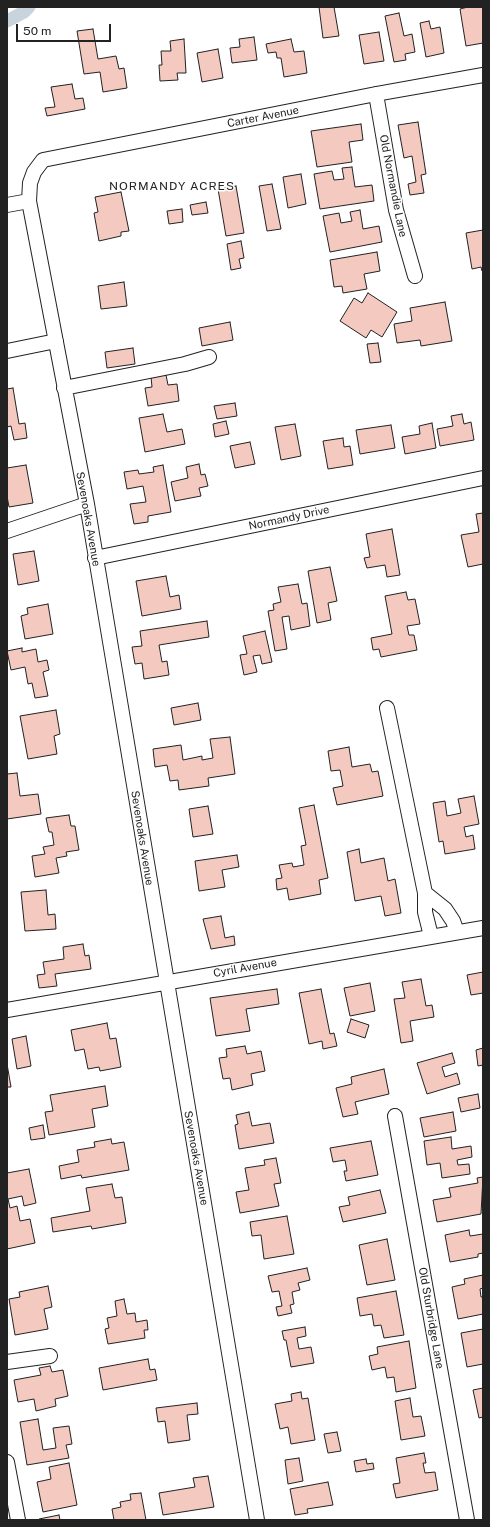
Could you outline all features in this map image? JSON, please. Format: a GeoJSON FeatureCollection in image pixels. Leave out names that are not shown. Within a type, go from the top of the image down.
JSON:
{"type":"FeatureCollection","features":[{"type":"Feature","properties":{"kind":"street","name":"Carter Avenue"},"geometry":{"type":"LineString","coordinates":[[43,160],[483,74]]}},
{"type":"Feature","properties":{"kind":"street","name":"Old Normandie Lane"},"geometry":{"type":"LineString","coordinates":[[376,94],[396,210],[415,276]]}},
{"type":"Feature","properties":{"kind":"street","name":"Sevenoaks Avenue"},"geometry":{"type":"LineString","coordinates":[[43,160],[34,172],[30,183],[29,201],[87,504],[257,1520]]}},
{"type":"Feature","properties":{"kind":"street"},"geometry":{"type":"LineString","coordinates":[[7,205],[29,201]]}},
{"type":"Feature","properties":{"kind":"street"},"geometry":{"type":"LineString","coordinates":[[7,351],[56,341]]}},
{"type":"Feature","properties":{"kind":"street"},"geometry":{"type":"LineString","coordinates":[[64,388],[209,358]]}},
{"type":"Feature","properties":{"kind":"street","name":"Normandy Drive"},"geometry":{"type":"LineString","coordinates":[[95,558],[483,478]]}},
{"type":"Feature","properties":{"kind":"street"},"geometry":{"type":"LineString","coordinates":[[7,531],[87,504]]}},
{"type":"Feature","properties":{"kind":"street"},"geometry":{"type":"LineString","coordinates":[[387,708],[424,892],[425,912],[431,936]]}},
{"type":"Feature","properties":{"kind":"street"},"geometry":{"type":"LineString","coordinates":[[424,892],[445,909],[457,932]]}},
{"type":"Feature","properties":{"kind":"street","name":"Cyril Avenue"},"geometry":{"type":"LineString","coordinates":[[7,1010],[166,981],[483,928]]}},
{"type":"Feature","properties":{"kind":"street","name":"Old Sturbridge Lane"},"geometry":{"type":"LineString","coordinates":[[395,1116],[467,1520]]}},
{"type":"Feature","properties":{"kind":"street"},"geometry":{"type":"LineString","coordinates":[[7,1362],[50,1356]]}},
{"type":"Feature","properties":{"kind":"street"},"geometry":{"type":"LineString","coordinates":[[7,1462],[18,1520]]}},
{"type":"Feature","properties":{"kind":"building"},"geometry":{"type":"Polygon","coordinates":[[[319,7],[334,7],[339,36],[323,38],[319,7]]]}},
{"type":"Feature","properties":{"kind":"building"},"geometry":{"type":"Polygon","coordinates":[[[468,7],[483,7],[483,43],[466,46],[460,9],[468,7]]]}},
{"type":"Feature","properties":{"kind":"building"},"geometry":{"type":"Polygon","coordinates":[[[399,13],[404,36],[412,34],[415,52],[405,54],[406,60],[394,62],[385,16],[399,13]]]}},
{"type":"Feature","properties":{"kind":"building"},"geometry":{"type":"Polygon","coordinates":[[[429,21],[431,29],[440,27],[444,53],[426,57],[420,23],[429,21]]]}},
{"type":"Feature","properties":{"kind":"building"},"geometry":{"type":"Polygon","coordinates":[[[93,29],[98,59],[116,56],[119,69],[124,68],[127,88],[103,92],[100,72],[84,74],[77,31],[93,29]]]}},
{"type":"Feature","properties":{"kind":"building"},"geometry":{"type":"Polygon","coordinates":[[[379,32],[384,61],[364,64],[359,35],[379,32]]]}},
{"type":"Feature","properties":{"kind":"building"},"geometry":{"type":"Polygon","coordinates":[[[254,37],[257,60],[232,63],[230,48],[240,47],[239,39],[254,37]]]}},
{"type":"Feature","properties":{"kind":"building"},"geometry":{"type":"Polygon","coordinates":[[[184,39],[186,73],[177,73],[178,80],[160,81],[159,65],[162,65],[161,51],[171,51],[170,41],[184,39]]]}},
{"type":"Feature","properties":{"kind":"building"},"geometry":{"type":"Polygon","coordinates":[[[291,39],[294,52],[304,51],[307,73],[284,77],[281,58],[277,58],[276,52],[268,53],[266,44],[291,39]]]}},
{"type":"Feature","properties":{"kind":"building"},"geometry":{"type":"Polygon","coordinates":[[[218,49],[223,78],[202,82],[197,53],[218,49]]]}},
{"type":"Feature","properties":{"kind":"building"},"geometry":{"type":"Polygon","coordinates":[[[72,84],[75,99],[83,98],[85,109],[47,116],[45,108],[55,107],[51,87],[72,84]]]}},
{"type":"Feature","properties":{"kind":"building"},"geometry":{"type":"Polygon","coordinates":[[[418,122],[426,174],[421,175],[424,193],[410,195],[408,184],[416,182],[412,156],[404,158],[398,125],[418,122]]]}},
{"type":"Feature","properties":{"kind":"building"},"geometry":{"type":"Polygon","coordinates":[[[361,124],[363,140],[349,142],[352,162],[317,167],[311,131],[361,124]]]}},
{"type":"Feature","properties":{"kind":"building"},"geometry":{"type":"Polygon","coordinates":[[[352,167],[355,187],[372,185],[374,201],[320,209],[314,174],[332,171],[334,180],[344,179],[342,168],[352,167]]]}},
{"type":"Feature","properties":{"kind":"building"},"geometry":{"type":"Polygon","coordinates":[[[301,174],[306,204],[288,208],[283,177],[301,174]]]}},
{"type":"Feature","properties":{"kind":"building"},"geometry":{"type":"Polygon","coordinates":[[[272,184],[281,229],[267,231],[259,186],[272,184]]]}},
{"type":"Feature","properties":{"kind":"building"},"geometry":{"type":"Polygon","coordinates":[[[236,186],[244,233],[226,236],[218,189],[236,186]]]}},
{"type":"Feature","properties":{"kind":"building"},"geometry":{"type":"Polygon","coordinates":[[[121,192],[129,231],[121,232],[121,236],[99,241],[94,213],[98,212],[95,197],[121,192]]]}},
{"type":"Feature","properties":{"kind":"building"},"geometry":{"type":"Polygon","coordinates":[[[206,202],[208,213],[192,215],[190,205],[206,202]]]}},
{"type":"Feature","properties":{"kind":"building"},"geometry":{"type":"Polygon","coordinates":[[[182,209],[183,222],[169,224],[167,211],[182,209]]]}},
{"type":"Feature","properties":{"kind":"building"},"geometry":{"type":"Polygon","coordinates":[[[360,210],[363,229],[379,226],[382,242],[330,252],[323,216],[339,213],[341,223],[352,221],[350,212],[360,210]]]}},
{"type":"Feature","properties":{"kind":"building"},"geometry":{"type":"Polygon","coordinates":[[[483,230],[482,271],[481,267],[472,269],[466,233],[483,230]]]}},
{"type":"Feature","properties":{"kind":"building"},"geometry":{"type":"Polygon","coordinates":[[[241,241],[244,258],[239,259],[241,268],[231,270],[227,244],[241,241]]]}},
{"type":"Feature","properties":{"kind":"building"},"geometry":{"type":"Polygon","coordinates":[[[377,252],[380,271],[364,274],[367,289],[343,293],[342,286],[334,287],[330,260],[377,252]]]}},
{"type":"Feature","properties":{"kind":"building"},"geometry":{"type":"Polygon","coordinates":[[[124,282],[127,306],[101,309],[98,286],[124,282]]]}},
{"type":"Feature","properties":{"kind":"building"},"geometry":{"type":"Polygon","coordinates":[[[368,293],[397,312],[382,337],[371,330],[366,338],[340,321],[354,298],[362,303],[368,293]]]}},
{"type":"Feature","properties":{"kind":"building"},"geometry":{"type":"Polygon","coordinates":[[[445,302],[452,341],[421,346],[420,340],[397,343],[394,324],[412,321],[410,308],[445,302]]]}},
{"type":"Feature","properties":{"kind":"building"},"geometry":{"type":"Polygon","coordinates":[[[230,322],[233,340],[202,346],[199,328],[230,322]]]}},
{"type":"Feature","properties":{"kind":"building"},"geometry":{"type":"Polygon","coordinates":[[[378,343],[381,362],[370,363],[367,344],[378,343]]]}},
{"type":"Feature","properties":{"kind":"building"},"geometry":{"type":"Polygon","coordinates":[[[133,348],[135,364],[107,368],[105,352],[133,348]]]}},
{"type":"Feature","properties":{"kind":"building"},"geometry":{"type":"Polygon","coordinates":[[[166,375],[168,385],[177,384],[179,401],[148,406],[145,388],[152,387],[151,377],[166,375]]]}},
{"type":"Feature","properties":{"kind":"building"},"geometry":{"type":"Polygon","coordinates":[[[13,388],[19,424],[25,423],[27,438],[14,440],[11,426],[7,427],[7,389],[13,388]]]}},
{"type":"Feature","properties":{"kind":"building"},"geometry":{"type":"Polygon","coordinates":[[[235,403],[237,416],[217,419],[214,406],[235,403]]]}},
{"type":"Feature","properties":{"kind":"building"},"geometry":{"type":"Polygon","coordinates":[[[163,414],[167,432],[182,429],[185,444],[145,452],[139,418],[163,414]]]}},
{"type":"Feature","properties":{"kind":"building"},"geometry":{"type":"Polygon","coordinates":[[[462,414],[464,424],[471,422],[474,440],[440,446],[437,429],[453,426],[451,416],[462,414]]]}},
{"type":"Feature","properties":{"kind":"building"},"geometry":{"type":"Polygon","coordinates":[[[226,421],[229,434],[215,437],[213,424],[226,421]]]}},
{"type":"Feature","properties":{"kind":"building"},"geometry":{"type":"Polygon","coordinates":[[[432,423],[436,448],[405,454],[402,437],[420,434],[419,426],[432,423]]]}},
{"type":"Feature","properties":{"kind":"building"},"geometry":{"type":"Polygon","coordinates":[[[295,424],[301,456],[281,460],[275,427],[295,424]]]}},
{"type":"Feature","properties":{"kind":"building"},"geometry":{"type":"Polygon","coordinates":[[[391,425],[395,448],[360,454],[356,430],[391,425]]]}},
{"type":"Feature","properties":{"kind":"building"},"geometry":{"type":"Polygon","coordinates":[[[343,438],[344,447],[350,446],[353,465],[328,469],[323,441],[343,438]]]}},
{"type":"Feature","properties":{"kind":"building"},"geometry":{"type":"Polygon","coordinates":[[[250,442],[255,464],[235,468],[230,446],[250,442]]]}},
{"type":"Feature","properties":{"kind":"building"},"geometry":{"type":"Polygon","coordinates":[[[199,464],[201,475],[205,474],[208,486],[199,488],[201,496],[175,501],[171,482],[188,478],[186,467],[199,464]]]}},
{"type":"Feature","properties":{"kind":"building"},"geometry":{"type":"Polygon","coordinates":[[[26,465],[33,503],[9,507],[7,496],[7,468],[26,465]]]}},
{"type":"Feature","properties":{"kind":"building"},"geometry":{"type":"Polygon","coordinates":[[[163,465],[171,512],[148,516],[148,522],[134,524],[130,504],[146,502],[143,486],[127,489],[124,472],[138,470],[139,474],[154,472],[153,467],[163,465]]]}},
{"type":"Feature","properties":{"kind":"building"},"geometry":{"type":"Polygon","coordinates":[[[483,513],[483,564],[468,567],[461,535],[479,532],[476,514],[483,513]]]}},
{"type":"Feature","properties":{"kind":"building"},"geometry":{"type":"Polygon","coordinates":[[[392,529],[400,575],[387,577],[385,565],[367,568],[364,558],[370,557],[366,534],[392,529]]]}},
{"type":"Feature","properties":{"kind":"building"},"geometry":{"type":"Polygon","coordinates":[[[34,551],[39,581],[18,585],[13,554],[34,551]]]}},
{"type":"Feature","properties":{"kind":"building"},"geometry":{"type":"Polygon","coordinates":[[[330,567],[337,601],[328,603],[331,620],[317,623],[308,571],[330,567]]]}},
{"type":"Feature","properties":{"kind":"building"},"geometry":{"type":"Polygon","coordinates":[[[166,576],[170,597],[179,595],[181,609],[142,616],[136,581],[166,576]]]}},
{"type":"Feature","properties":{"kind":"building"},"geometry":{"type":"Polygon","coordinates":[[[298,584],[302,604],[307,603],[310,626],[291,630],[289,616],[282,617],[287,649],[275,651],[268,611],[274,610],[273,604],[281,602],[278,587],[298,584]]]}},
{"type":"Feature","properties":{"kind":"building"},"geometry":{"type":"Polygon","coordinates":[[[406,592],[408,600],[415,599],[420,624],[407,626],[409,635],[414,635],[417,650],[381,657],[379,649],[373,650],[371,638],[392,634],[385,596],[406,592]]]}},
{"type":"Feature","properties":{"kind":"building"},"geometry":{"type":"Polygon","coordinates":[[[48,604],[53,634],[25,639],[21,616],[28,614],[27,608],[48,604]]]}},
{"type":"Feature","properties":{"kind":"building"},"geometry":{"type":"Polygon","coordinates":[[[207,621],[209,637],[159,645],[162,662],[167,661],[169,675],[144,679],[142,663],[135,664],[132,647],[142,646],[140,631],[207,621]]]}},
{"type":"Feature","properties":{"kind":"building"},"geometry":{"type":"Polygon","coordinates":[[[265,631],[272,662],[262,664],[260,655],[253,656],[257,672],[244,675],[240,655],[247,654],[243,636],[265,631]]]}},
{"type":"Feature","properties":{"kind":"building"},"geometry":{"type":"Polygon","coordinates":[[[22,648],[22,652],[36,649],[38,662],[47,660],[49,670],[43,672],[48,696],[35,698],[32,683],[28,684],[25,667],[11,670],[7,651],[22,648]]]}},
{"type":"Feature","properties":{"kind":"building"},"geometry":{"type":"Polygon","coordinates":[[[198,703],[201,720],[174,725],[171,708],[198,703]]]}},
{"type":"Feature","properties":{"kind":"building"},"geometry":{"type":"Polygon","coordinates":[[[56,710],[60,734],[54,736],[57,754],[28,759],[20,716],[56,710]]]}},
{"type":"Feature","properties":{"kind":"building"},"geometry":{"type":"Polygon","coordinates":[[[230,737],[235,774],[208,778],[209,786],[179,790],[178,780],[170,781],[167,765],[155,767],[153,749],[181,745],[183,760],[202,756],[202,760],[213,758],[210,739],[230,737]]]}},
{"type":"Feature","properties":{"kind":"building"},"geometry":{"type":"Polygon","coordinates":[[[349,747],[352,767],[370,764],[372,772],[378,771],[383,796],[337,805],[333,788],[343,786],[340,770],[331,771],[328,751],[349,747]]]}},
{"type":"Feature","properties":{"kind":"building"},"geometry":{"type":"Polygon","coordinates":[[[17,773],[20,796],[38,794],[41,814],[7,819],[7,774],[17,773]]]}},
{"type":"Feature","properties":{"kind":"building"},"geometry":{"type":"Polygon","coordinates":[[[474,796],[479,824],[464,827],[466,837],[473,835],[475,849],[445,854],[443,841],[439,842],[433,803],[445,801],[447,816],[461,813],[458,799],[474,796]]]}},
{"type":"Feature","properties":{"kind":"building"},"geometry":{"type":"Polygon","coordinates":[[[314,805],[328,878],[319,880],[321,894],[289,900],[287,888],[277,890],[276,879],[282,878],[279,865],[292,863],[293,867],[304,865],[301,846],[306,845],[299,808],[314,805]]]}},
{"type":"Feature","properties":{"kind":"building"},"geometry":{"type":"Polygon","coordinates":[[[208,806],[213,834],[193,837],[189,809],[208,806]]]}},
{"type":"Feature","properties":{"kind":"building"},"geometry":{"type":"Polygon","coordinates":[[[69,815],[71,826],[75,826],[79,850],[66,852],[67,856],[56,858],[59,873],[35,877],[32,856],[45,854],[43,847],[54,845],[52,832],[49,832],[46,818],[69,815]]]}},
{"type":"Feature","properties":{"kind":"building"},"geometry":{"type":"Polygon","coordinates":[[[359,849],[361,863],[384,858],[388,881],[395,879],[401,913],[385,916],[381,896],[355,901],[347,852],[359,849]]]}},
{"type":"Feature","properties":{"kind":"building"},"geometry":{"type":"Polygon","coordinates":[[[237,855],[239,867],[222,870],[225,887],[199,891],[195,861],[237,855]]]}},
{"type":"Feature","properties":{"kind":"building"},"geometry":{"type":"Polygon","coordinates":[[[46,890],[48,915],[55,914],[56,929],[25,931],[21,892],[46,890]]]}},
{"type":"Feature","properties":{"kind":"building"},"geometry":{"type":"Polygon","coordinates":[[[221,916],[225,938],[234,936],[235,945],[211,949],[203,919],[221,916]]]}},
{"type":"Feature","properties":{"kind":"building"},"geometry":{"type":"Polygon","coordinates":[[[83,944],[85,956],[89,955],[91,969],[55,974],[57,986],[39,988],[37,975],[45,974],[43,962],[64,959],[63,947],[83,944]]]}},
{"type":"Feature","properties":{"kind":"building"},"geometry":{"type":"Polygon","coordinates":[[[483,972],[483,993],[471,995],[467,975],[483,972]]]}},
{"type":"Feature","properties":{"kind":"building"},"geometry":{"type":"Polygon","coordinates":[[[421,979],[426,1006],[432,1005],[434,1017],[410,1021],[413,1041],[401,1043],[394,999],[405,998],[402,982],[421,979]]]}},
{"type":"Feature","properties":{"kind":"building"},"geometry":{"type":"Polygon","coordinates":[[[370,983],[375,1011],[350,1016],[344,988],[370,983]]]}},
{"type":"Feature","properties":{"kind":"building"},"geometry":{"type":"Polygon","coordinates":[[[277,989],[279,1004],[246,1009],[250,1031],[216,1036],[210,998],[277,989]]]}},
{"type":"Feature","properties":{"kind":"building"},"geometry":{"type":"Polygon","coordinates":[[[321,989],[330,1034],[334,1033],[337,1046],[323,1049],[322,1041],[309,1044],[299,993],[321,989]]]}},
{"type":"Feature","properties":{"kind":"building"},"geometry":{"type":"Polygon","coordinates":[[[351,1019],[369,1025],[365,1038],[347,1032],[351,1019]]]}},
{"type":"Feature","properties":{"kind":"building"},"geometry":{"type":"Polygon","coordinates":[[[107,1023],[110,1039],[116,1038],[121,1067],[100,1071],[99,1067],[88,1069],[84,1049],[75,1051],[71,1030],[107,1023]]]}},
{"type":"Feature","properties":{"kind":"building"},"geometry":{"type":"Polygon","coordinates":[[[26,1036],[31,1066],[17,1069],[12,1039],[26,1036]]]}},
{"type":"Feature","properties":{"kind":"building"},"geometry":{"type":"Polygon","coordinates":[[[245,1046],[247,1054],[261,1051],[265,1071],[251,1074],[253,1085],[232,1090],[230,1078],[223,1079],[219,1058],[227,1057],[226,1049],[245,1046]]]}},
{"type":"Feature","properties":{"kind":"building"},"geometry":{"type":"Polygon","coordinates":[[[483,1048],[483,1065],[478,1066],[476,1050],[483,1048]]]}},
{"type":"Feature","properties":{"kind":"building"},"geometry":{"type":"Polygon","coordinates":[[[452,1053],[455,1063],[442,1067],[445,1077],[457,1073],[460,1084],[427,1094],[417,1063],[452,1053]]]}},
{"type":"Feature","properties":{"kind":"building"},"geometry":{"type":"Polygon","coordinates":[[[7,1064],[11,1087],[7,1087],[7,1064]]]}},
{"type":"Feature","properties":{"kind":"building"},"geometry":{"type":"Polygon","coordinates":[[[384,1069],[389,1094],[355,1102],[358,1114],[343,1117],[336,1088],[352,1084],[351,1077],[384,1069]]]}},
{"type":"Feature","properties":{"kind":"building"},"geometry":{"type":"Polygon","coordinates":[[[105,1086],[108,1106],[92,1109],[95,1127],[49,1135],[45,1112],[53,1111],[50,1095],[105,1086]]]}},
{"type":"Feature","properties":{"kind":"building"},"geometry":{"type":"Polygon","coordinates":[[[478,1094],[480,1108],[461,1112],[458,1098],[478,1094]]]}},
{"type":"Feature","properties":{"kind":"building"},"geometry":{"type":"Polygon","coordinates":[[[249,1112],[252,1126],[270,1123],[274,1143],[239,1149],[235,1125],[238,1124],[236,1115],[249,1112]]]}},
{"type":"Feature","properties":{"kind":"building"},"geometry":{"type":"Polygon","coordinates":[[[453,1112],[456,1131],[424,1137],[420,1118],[453,1112]]]}},
{"type":"Feature","properties":{"kind":"building"},"geometry":{"type":"Polygon","coordinates":[[[43,1125],[45,1138],[31,1140],[29,1128],[43,1125]]]}},
{"type":"Feature","properties":{"kind":"building"},"geometry":{"type":"Polygon","coordinates":[[[451,1137],[452,1149],[471,1146],[472,1157],[457,1160],[458,1165],[469,1164],[470,1174],[442,1178],[440,1163],[427,1165],[424,1141],[451,1137]]]}},
{"type":"Feature","properties":{"kind":"building"},"geometry":{"type":"Polygon","coordinates":[[[111,1139],[112,1144],[124,1142],[129,1170],[82,1178],[81,1175],[61,1179],[59,1166],[79,1162],[77,1150],[95,1147],[94,1142],[111,1139]]]}},
{"type":"Feature","properties":{"kind":"building"},"geometry":{"type":"Polygon","coordinates":[[[371,1141],[378,1175],[346,1181],[344,1171],[347,1171],[345,1160],[333,1162],[330,1148],[371,1141]]]}},
{"type":"Feature","properties":{"kind":"building"},"geometry":{"type":"Polygon","coordinates":[[[276,1158],[281,1183],[274,1184],[279,1206],[240,1213],[236,1192],[249,1190],[245,1168],[265,1165],[264,1160],[276,1158]]]}},
{"type":"Feature","properties":{"kind":"building"},"geometry":{"type":"Polygon","coordinates":[[[29,1169],[36,1203],[24,1206],[22,1196],[8,1199],[10,1208],[17,1206],[20,1221],[30,1219],[35,1243],[7,1249],[7,1173],[29,1169]]]}},
{"type":"Feature","properties":{"kind":"building"},"geometry":{"type":"Polygon","coordinates":[[[483,1177],[481,1214],[437,1222],[433,1200],[451,1197],[449,1188],[478,1183],[477,1178],[483,1177]]]}},
{"type":"Feature","properties":{"kind":"building"},"geometry":{"type":"Polygon","coordinates":[[[112,1184],[115,1198],[122,1197],[126,1223],[92,1229],[91,1226],[53,1232],[51,1218],[90,1211],[86,1188],[112,1184]]]}},
{"type":"Feature","properties":{"kind":"building"},"geometry":{"type":"Polygon","coordinates":[[[380,1190],[386,1213],[343,1222],[339,1207],[350,1205],[348,1197],[380,1190]]]}},
{"type":"Feature","properties":{"kind":"building"},"geometry":{"type":"Polygon","coordinates":[[[287,1216],[294,1254],[264,1259],[261,1235],[252,1236],[250,1222],[287,1216]]]}},
{"type":"Feature","properties":{"kind":"building"},"geometry":{"type":"Polygon","coordinates":[[[469,1230],[470,1236],[483,1234],[483,1253],[478,1254],[478,1257],[450,1262],[445,1235],[469,1230]]]}},
{"type":"Feature","properties":{"kind":"building"},"geometry":{"type":"Polygon","coordinates":[[[387,1239],[395,1280],[367,1285],[359,1245],[387,1239]]]}},
{"type":"Feature","properties":{"kind":"building"},"geometry":{"type":"Polygon","coordinates":[[[307,1268],[310,1280],[298,1283],[300,1290],[292,1292],[294,1304],[290,1305],[292,1313],[278,1316],[276,1307],[282,1306],[279,1291],[272,1292],[268,1276],[307,1268]]]}},
{"type":"Feature","properties":{"kind":"building"},"geometry":{"type":"Polygon","coordinates":[[[483,1275],[483,1288],[480,1289],[481,1297],[483,1297],[483,1314],[458,1319],[452,1287],[465,1284],[464,1279],[483,1275]]]}},
{"type":"Feature","properties":{"kind":"building"},"geometry":{"type":"Polygon","coordinates":[[[48,1286],[52,1307],[44,1309],[48,1329],[15,1335],[9,1299],[20,1297],[19,1292],[48,1286]]]}},
{"type":"Feature","properties":{"kind":"building"},"geometry":{"type":"Polygon","coordinates":[[[396,1291],[404,1335],[384,1338],[381,1325],[374,1326],[372,1314],[360,1316],[357,1298],[396,1291]]]}},
{"type":"Feature","properties":{"kind":"building"},"geometry":{"type":"Polygon","coordinates":[[[124,1299],[127,1314],[135,1313],[136,1322],[147,1320],[148,1330],[144,1330],[145,1338],[108,1344],[105,1329],[109,1328],[107,1318],[117,1316],[115,1301],[124,1299]]]}},
{"type":"Feature","properties":{"kind":"building"},"geometry":{"type":"Polygon","coordinates":[[[305,1327],[306,1336],[297,1338],[299,1349],[311,1347],[314,1363],[291,1367],[286,1340],[284,1340],[282,1331],[305,1327]]]}},
{"type":"Feature","properties":{"kind":"building"},"geometry":{"type":"Polygon","coordinates":[[[483,1329],[483,1364],[467,1367],[461,1333],[483,1329]]]}},
{"type":"Feature","properties":{"kind":"building"},"geometry":{"type":"Polygon","coordinates":[[[409,1341],[416,1388],[396,1392],[394,1377],[387,1378],[385,1367],[372,1370],[369,1356],[378,1354],[377,1347],[409,1341]]]}},
{"type":"Feature","properties":{"kind":"building"},"geometry":{"type":"Polygon","coordinates":[[[148,1359],[150,1370],[155,1369],[157,1380],[103,1390],[99,1368],[148,1359]]]}},
{"type":"Feature","properties":{"kind":"building"},"geometry":{"type":"Polygon","coordinates":[[[50,1366],[52,1372],[63,1370],[68,1396],[55,1399],[56,1406],[36,1411],[34,1399],[18,1402],[14,1380],[41,1375],[39,1368],[50,1366]]]}},
{"type":"Feature","properties":{"kind":"building"},"geometry":{"type":"Polygon","coordinates":[[[483,1388],[483,1417],[479,1418],[473,1390],[483,1388]]]}},
{"type":"Feature","properties":{"kind":"building"},"geometry":{"type":"Polygon","coordinates":[[[301,1392],[302,1399],[308,1398],[315,1440],[291,1444],[288,1427],[280,1429],[275,1404],[292,1401],[291,1394],[301,1392]]]}},
{"type":"Feature","properties":{"kind":"building"},"geometry":{"type":"Polygon","coordinates":[[[410,1398],[413,1417],[421,1416],[425,1436],[401,1440],[395,1401],[410,1398]]]}},
{"type":"Feature","properties":{"kind":"building"},"geometry":{"type":"Polygon","coordinates":[[[197,1403],[198,1414],[187,1415],[190,1440],[168,1443],[165,1421],[158,1422],[156,1408],[197,1403]]]}},
{"type":"Feature","properties":{"kind":"building"},"geometry":{"type":"Polygon","coordinates":[[[38,1419],[43,1450],[56,1448],[53,1428],[69,1426],[72,1444],[66,1445],[69,1458],[27,1465],[20,1422],[38,1419]]]}},
{"type":"Feature","properties":{"kind":"building"},"geometry":{"type":"Polygon","coordinates":[[[337,1432],[341,1451],[328,1453],[324,1434],[337,1432]]]}},
{"type":"Feature","properties":{"kind":"building"},"geometry":{"type":"Polygon","coordinates":[[[424,1453],[426,1463],[423,1463],[425,1473],[435,1472],[438,1490],[396,1498],[393,1484],[400,1483],[396,1458],[424,1453]]]}},
{"type":"Feature","properties":{"kind":"building"},"geometry":{"type":"Polygon","coordinates":[[[299,1458],[303,1481],[288,1484],[285,1460],[299,1458]]]}},
{"type":"Feature","properties":{"kind":"building"},"geometry":{"type":"Polygon","coordinates":[[[366,1459],[367,1464],[373,1463],[374,1469],[356,1472],[354,1461],[366,1459]]]}},
{"type":"Feature","properties":{"kind":"building"},"geometry":{"type":"Polygon","coordinates":[[[69,1463],[77,1505],[43,1512],[37,1482],[51,1479],[49,1467],[69,1463]]]}},
{"type":"Feature","properties":{"kind":"building"},"geometry":{"type":"Polygon","coordinates":[[[208,1476],[214,1507],[163,1515],[159,1493],[195,1487],[193,1478],[208,1476]]]}},
{"type":"Feature","properties":{"kind":"building"},"geometry":{"type":"Polygon","coordinates":[[[328,1482],[333,1505],[307,1509],[308,1513],[295,1515],[290,1489],[328,1482]]]}},
{"type":"Feature","properties":{"kind":"building"},"geometry":{"type":"Polygon","coordinates":[[[141,1493],[146,1520],[114,1520],[112,1509],[121,1507],[120,1502],[131,1500],[130,1494],[141,1493]]]}},
{"type":"Feature","properties":{"kind":"building"},"geometry":{"type":"Polygon","coordinates":[[[59,1515],[60,1520],[39,1520],[39,1519],[59,1515]]]}},
{"type":"Feature","properties":{"kind":"waterway"},"geometry":{"type":"LineString","coordinates":[[7,21],[24,12],[29,7]]}},
{"type":"Feature","properties":{"kind":"district","name":"NORMANDY ACRES"},"geometry":{"type":"Point","coordinates":[172,186]}}]}
